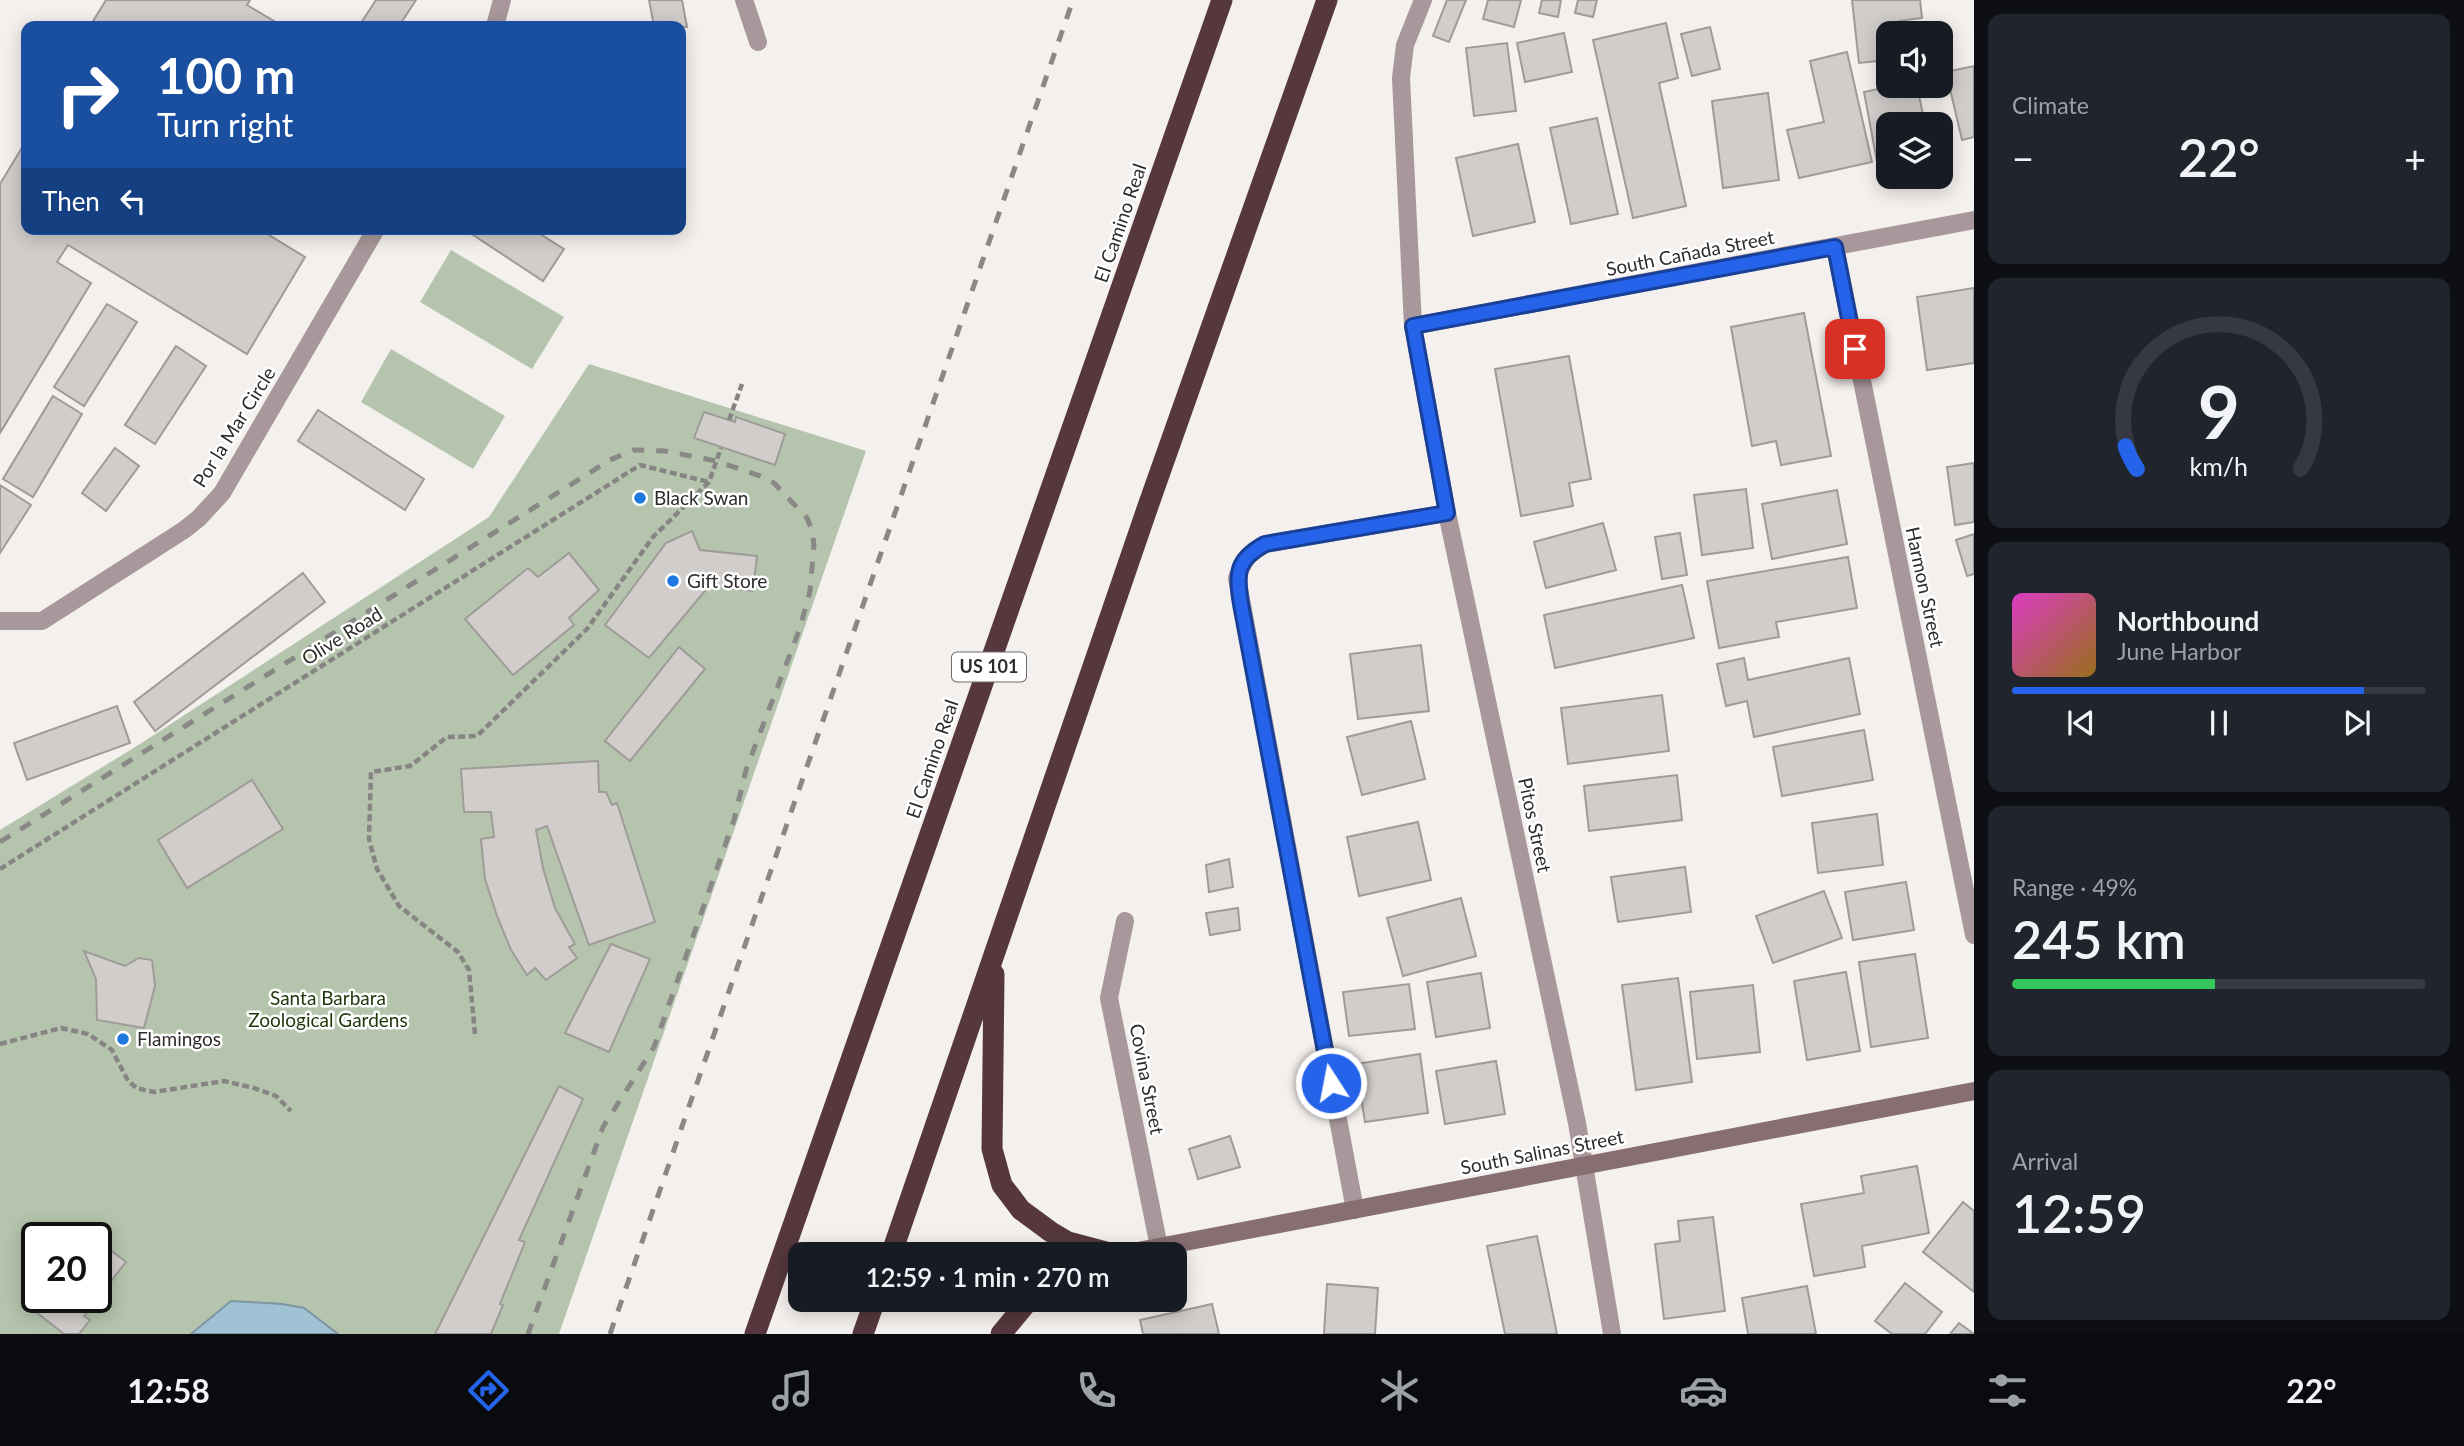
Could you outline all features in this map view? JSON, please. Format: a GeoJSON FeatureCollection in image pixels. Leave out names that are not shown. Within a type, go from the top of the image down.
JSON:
{"type":"FeatureCollection","features":[{"type":"Feature","properties":{"kind":"highway","name":"El Camino Real"},"geometry":{"type":"LineString","coordinates":[[755,1334],[1222,0]]}},
{"type":"Feature","properties":{"kind":"highway"},"geometry":{"type":"LineString","coordinates":[[895,1242],[1147,509],[1327,0]]}},
{"type":"Feature","properties":{"kind":"highway"},"geometry":{"type":"LineString","coordinates":[[994,953],[992,1149],[1002,1185],[1021,1210],[1068,1242]]}},
{"type":"Feature","properties":{"kind":"highway"},"geometry":{"type":"LineString","coordinates":[[863,1334],[871,1312]]}},
{"type":"Feature","properties":{"kind":"highway"},"geometry":{"type":"LineString","coordinates":[[1001,1334],[1019,1312]]}},
{"type":"Feature","properties":{"kind":"main road","name":"South Salinas Street"},"geometry":{"type":"LineString","coordinates":[[1185,1242],[1974,1091]]}},
{"type":"Feature","properties":{"kind":"street"},"geometry":{"type":"LineString","coordinates":[[496,21],[502,0]]}},
{"type":"Feature","properties":{"kind":"street"},"geometry":{"type":"LineString","coordinates":[[744,0],[758,42]]}},
{"type":"Feature","properties":{"kind":"street","name":"Pitos Street"},"geometry":{"type":"LineString","coordinates":[[1423,0],[1405,45],[1401,78],[1413,326],[1447,513],[1585,1165],[1612,1334]]}},
{"type":"Feature","properties":{"kind":"street","name":"South Cañada Street"},"geometry":{"type":"LineString","coordinates":[[1413,326],[1974,220]]}},
{"type":"Feature","properties":{"kind":"street","name":"Por la Mar Circle"},"geometry":{"type":"LineString","coordinates":[[0,621],[42,621],[199,518],[222,493],[372,235]]}},
{"type":"Feature","properties":{"kind":"street","name":"Harmon Street"},"geometry":{"type":"LineString","coordinates":[[1835,247],[1974,935]]}},
{"type":"Feature","properties":{"kind":"street"},"geometry":{"type":"LineString","coordinates":[[1355,1210],[1237,578],[1243,561],[1251,552],[1265,544],[1447,513]]}},
{"type":"Feature","properties":{"kind":"street","name":"Covina Street"},"geometry":{"type":"LineString","coordinates":[[1125,921],[1109,998],[1158,1242]]}},
{"type":"Feature","properties":{"kind":"path"},"geometry":{"type":"LineString","coordinates":[[729,420],[742,384]]}},
{"type":"Feature","properties":{"kind":"path"},"geometry":{"type":"LineString","coordinates":[[475,1034],[470,970],[458,952],[399,906],[377,869],[369,839],[371,772],[410,766],[447,737],[477,736],[587,629],[653,537],[709,482],[721,448]]}},
{"type":"Feature","properties":{"kind":"path","name":"Olive Road"},"geometry":{"type":"LineString","coordinates":[[0,869],[640,465],[709,482]]}},
{"type":"Feature","properties":{"kind":"path"},"geometry":{"type":"LineString","coordinates":[[0,1044],[61,1028],[88,1034],[112,1050],[127,1079],[136,1088],[154,1092],[224,1081],[276,1096],[292,1111]]}},
{"type":"Feature","properties":{"kind":"green space"},"geometry":{"type":"Polygon","coordinates":[[[451,250],[564,317],[532,369],[420,302],[451,250]]]}},
{"type":"Feature","properties":{"kind":"green space"},"geometry":{"type":"Polygon","coordinates":[[[391,349],[505,416],[473,469],[361,402],[391,349]]]}},
{"type":"Feature","properties":{"kind":"green space","name":"Santa Barbara Zoological Gardens"},"geometry":{"type":"Polygon","coordinates":[[[589,364],[866,451],[559,1334],[0,1334],[0,830],[140,744],[489,517],[589,364]]]}},
{"type":"Feature","properties":{"kind":"water"},"geometry":{"type":"Polygon","coordinates":[[[231,1301],[304,1308],[338,1334],[191,1334],[231,1301]]]}},
{"type":"Feature","properties":{"kind":"building"},"geometry":{"type":"Polygon","coordinates":[[[106,0],[250,0],[247,5],[274,21],[93,21],[106,0]]]}},
{"type":"Feature","properties":{"kind":"building"},"geometry":{"type":"Polygon","coordinates":[[[376,0],[416,0],[402,21],[362,21],[376,0]]]}},
{"type":"Feature","properties":{"kind":"building"},"geometry":{"type":"Polygon","coordinates":[[[649,0],[682,0],[686,21],[653,21],[649,0]]]}},
{"type":"Feature","properties":{"kind":"building"},"geometry":{"type":"Polygon","coordinates":[[[1447,0],[1466,0],[1449,42],[1433,36],[1447,0]]]}},
{"type":"Feature","properties":{"kind":"building"},"geometry":{"type":"Polygon","coordinates":[[[1488,0],[1521,0],[1514,27],[1483,19],[1488,0]]]}},
{"type":"Feature","properties":{"kind":"building"},"geometry":{"type":"Polygon","coordinates":[[[1542,0],[1561,0],[1558,17],[1539,13],[1542,0]]]}},
{"type":"Feature","properties":{"kind":"building"},"geometry":{"type":"Polygon","coordinates":[[[1578,0],[1597,0],[1593,17],[1575,13],[1578,0]]]}},
{"type":"Feature","properties":{"kind":"building"},"geometry":{"type":"Polygon","coordinates":[[[1852,0],[1920,0],[1922,18],[1876,21],[1876,61],[1859,63],[1852,0]]]}},
{"type":"Feature","properties":{"kind":"building"},"geometry":{"type":"Polygon","coordinates":[[[1666,23],[1678,78],[1659,83],[1686,206],[1633,218],[1593,40],[1666,23]]]}},
{"type":"Feature","properties":{"kind":"building"},"geometry":{"type":"Polygon","coordinates":[[[1710,27],[1720,69],[1692,76],[1681,34],[1710,27]]]}},
{"type":"Feature","properties":{"kind":"building"},"geometry":{"type":"Polygon","coordinates":[[[1564,33],[1572,72],[1525,82],[1517,43],[1564,33]]]}},
{"type":"Feature","properties":{"kind":"building"},"geometry":{"type":"Polygon","coordinates":[[[1507,43],[1516,111],[1474,116],[1466,48],[1507,43]]]}},
{"type":"Feature","properties":{"kind":"building"},"geometry":{"type":"Polygon","coordinates":[[[1847,52],[1872,162],[1799,178],[1787,130],[1824,122],[1810,61],[1847,52]]]}},
{"type":"Feature","properties":{"kind":"building"},"geometry":{"type":"Polygon","coordinates":[[[1974,66],[1974,137],[1962,140],[1952,98],[1953,70],[1974,66]]]}},
{"type":"Feature","properties":{"kind":"building"},"geometry":{"type":"Polygon","coordinates":[[[1876,89],[1876,98],[1920,98],[1922,112],[1876,112],[1876,157],[1864,92],[1876,89]]]}},
{"type":"Feature","properties":{"kind":"building"},"geometry":{"type":"Polygon","coordinates":[[[1768,93],[1779,180],[1723,188],[1712,101],[1768,93]]]}},
{"type":"Feature","properties":{"kind":"building"},"geometry":{"type":"Polygon","coordinates":[[[1597,118],[1618,214],[1571,224],[1550,128],[1597,118]]]}},
{"type":"Feature","properties":{"kind":"building"},"geometry":{"type":"Polygon","coordinates":[[[1518,144],[1535,222],[1473,236],[1456,158],[1518,144]]]}},
{"type":"Feature","properties":{"kind":"building"},"geometry":{"type":"Polygon","coordinates":[[[21,149],[21,235],[269,235],[305,257],[247,354],[68,245],[57,262],[91,283],[0,433],[0,184],[21,149]]]}},
{"type":"Feature","properties":{"kind":"building"},"geometry":{"type":"Polygon","coordinates":[[[473,235],[542,235],[564,249],[543,281],[473,235]]]}},
{"type":"Feature","properties":{"kind":"building"},"geometry":{"type":"Polygon","coordinates":[[[1974,288],[1974,363],[1927,370],[1917,297],[1974,288]]]}},
{"type":"Feature","properties":{"kind":"building"},"geometry":{"type":"Polygon","coordinates":[[[107,304],[137,322],[84,406],[54,387],[107,304]]]}},
{"type":"Feature","properties":{"kind":"building"},"geometry":{"type":"Polygon","coordinates":[[[1804,313],[1831,456],[1781,465],[1776,441],[1752,446],[1731,327],[1804,313]]]}},
{"type":"Feature","properties":{"kind":"building"},"geometry":{"type":"Polygon","coordinates":[[[176,346],[206,366],[155,444],[125,425],[176,346]]]}},
{"type":"Feature","properties":{"kind":"building"},"geometry":{"type":"Polygon","coordinates":[[[1569,356],[1591,479],[1569,483],[1573,506],[1521,516],[1495,369],[1569,356]]]}},
{"type":"Feature","properties":{"kind":"building"},"geometry":{"type":"Polygon","coordinates":[[[53,396],[82,414],[33,497],[3,479],[53,396]]]}},
{"type":"Feature","properties":{"kind":"building"},"geometry":{"type":"Polygon","coordinates":[[[318,410],[424,479],[405,510],[298,441],[318,410]]]}},
{"type":"Feature","properties":{"kind":"building"},"geometry":{"type":"Polygon","coordinates":[[[704,412],[735,422],[736,417],[785,434],[775,465],[694,438],[704,412]]]}},
{"type":"Feature","properties":{"kind":"building"},"geometry":{"type":"Polygon","coordinates":[[[115,448],[139,466],[106,511],[82,493],[115,448]]]}},
{"type":"Feature","properties":{"kind":"building"},"geometry":{"type":"Polygon","coordinates":[[[1974,463],[1974,522],[1955,525],[1947,467],[1974,463]]]}},
{"type":"Feature","properties":{"kind":"building"},"geometry":{"type":"Polygon","coordinates":[[[0,485],[31,505],[0,553],[0,485]]]}},
{"type":"Feature","properties":{"kind":"building"},"geometry":{"type":"Polygon","coordinates":[[[1746,489],[1753,548],[1702,555],[1694,495],[1746,489]]]}},
{"type":"Feature","properties":{"kind":"building"},"geometry":{"type":"Polygon","coordinates":[[[1837,490],[1847,544],[1772,559],[1762,504],[1837,490]]]}},
{"type":"Feature","properties":{"kind":"building"},"geometry":{"type":"Polygon","coordinates":[[[1603,523],[1616,570],[1546,588],[1534,542],[1603,523]]]}},
{"type":"Feature","properties":{"kind":"building"},"geometry":{"type":"Polygon","coordinates":[[[692,531],[700,550],[757,556],[753,591],[709,586],[649,658],[605,625],[666,543],[692,531]]]}},
{"type":"Feature","properties":{"kind":"building"},"geometry":{"type":"Polygon","coordinates":[[[1680,533],[1687,575],[1662,579],[1655,537],[1680,533]]]}},
{"type":"Feature","properties":{"kind":"building"},"geometry":{"type":"Polygon","coordinates":[[[1974,534],[1974,574],[1967,576],[1956,540],[1974,534]]]}},
{"type":"Feature","properties":{"kind":"building"},"geometry":{"type":"Polygon","coordinates":[[[569,553],[599,590],[569,618],[574,625],[513,675],[465,619],[528,568],[538,577],[569,553]]]}},
{"type":"Feature","properties":{"kind":"building"},"geometry":{"type":"Polygon","coordinates":[[[1848,557],[1857,608],[1776,622],[1779,637],[1719,648],[1707,581],[1848,557]]]}},
{"type":"Feature","properties":{"kind":"building"},"geometry":{"type":"Polygon","coordinates":[[[303,573],[325,602],[155,731],[134,702],[303,573]]]}},
{"type":"Feature","properties":{"kind":"building"},"geometry":{"type":"Polygon","coordinates":[[[1682,585],[1694,638],[1555,668],[1544,615],[1682,585]]]}},
{"type":"Feature","properties":{"kind":"building"},"geometry":{"type":"Polygon","coordinates":[[[1421,645],[1429,711],[1358,719],[1350,654],[1421,645]]]}},
{"type":"Feature","properties":{"kind":"building"},"geometry":{"type":"Polygon","coordinates":[[[679,647],[705,669],[630,761],[605,741],[679,647]]]}},
{"type":"Feature","properties":{"kind":"building"},"geometry":{"type":"Polygon","coordinates":[[[1744,658],[1748,680],[1849,658],[1860,714],[1754,737],[1747,701],[1726,706],[1717,664],[1744,658]]]}},
{"type":"Feature","properties":{"kind":"building"},"geometry":{"type":"Polygon","coordinates":[[[1662,695],[1669,751],[1568,764],[1561,708],[1662,695]]]}},
{"type":"Feature","properties":{"kind":"building"},"geometry":{"type":"Polygon","coordinates":[[[117,706],[130,743],[27,780],[14,743],[117,706]]]}},
{"type":"Feature","properties":{"kind":"building"},"geometry":{"type":"Polygon","coordinates":[[[1411,721],[1425,779],[1362,795],[1347,737],[1411,721]]]}},
{"type":"Feature","properties":{"kind":"building"},"geometry":{"type":"Polygon","coordinates":[[[1864,730],[1873,780],[1782,796],[1773,747],[1864,730]]]}},
{"type":"Feature","properties":{"kind":"building"},"geometry":{"type":"Polygon","coordinates":[[[598,761],[599,792],[606,792],[612,805],[617,803],[655,922],[589,945],[547,826],[536,830],[543,868],[555,908],[575,944],[569,947],[577,958],[546,980],[535,968],[527,975],[511,950],[485,879],[481,839],[494,837],[491,812],[464,812],[461,769],[598,761]]]}},
{"type":"Feature","properties":{"kind":"building"},"geometry":{"type":"Polygon","coordinates":[[[1677,775],[1682,820],[1589,831],[1584,786],[1677,775]]]}},
{"type":"Feature","properties":{"kind":"building"},"geometry":{"type":"Polygon","coordinates":[[[252,780],[283,829],[187,888],[158,840],[252,780]]]}},
{"type":"Feature","properties":{"kind":"building"},"geometry":{"type":"Polygon","coordinates":[[[1877,814],[1883,865],[1818,873],[1812,823],[1877,814]]]}},
{"type":"Feature","properties":{"kind":"building"},"geometry":{"type":"Polygon","coordinates":[[[1418,822],[1431,880],[1359,896],[1347,837],[1418,822]]]}},
{"type":"Feature","properties":{"kind":"building"},"geometry":{"type":"Polygon","coordinates":[[[1229,859],[1233,887],[1209,892],[1206,865],[1229,859]]]}},
{"type":"Feature","properties":{"kind":"building"},"geometry":{"type":"Polygon","coordinates":[[[1685,867],[1691,912],[1618,922],[1611,877],[1685,867]]]}},
{"type":"Feature","properties":{"kind":"building"},"geometry":{"type":"Polygon","coordinates":[[[1906,882],[1914,930],[1853,940],[1845,892],[1906,882]]]}},
{"type":"Feature","properties":{"kind":"building"},"geometry":{"type":"Polygon","coordinates":[[[1824,891],[1842,938],[1773,963],[1756,916],[1824,891]]]}},
{"type":"Feature","properties":{"kind":"building"},"geometry":{"type":"Polygon","coordinates":[[[1461,898],[1476,956],[1403,976],[1387,918],[1461,898]]]}},
{"type":"Feature","properties":{"kind":"building"},"geometry":{"type":"Polygon","coordinates":[[[1238,908],[1240,930],[1210,935],[1206,913],[1238,908]]]}},
{"type":"Feature","properties":{"kind":"building"},"geometry":{"type":"Polygon","coordinates":[[[611,944],[650,959],[609,1052],[565,1033],[611,944]]]}},
{"type":"Feature","properties":{"kind":"building"},"geometry":{"type":"Polygon","coordinates":[[[84,951],[125,966],[139,958],[152,960],[155,986],[144,1028],[97,1020],[96,979],[84,951]]]}},
{"type":"Feature","properties":{"kind":"building"},"geometry":{"type":"Polygon","coordinates":[[[1915,954],[1928,1038],[1871,1047],[1859,962],[1915,954]]]}},
{"type":"Feature","properties":{"kind":"building"},"geometry":{"type":"Polygon","coordinates":[[[1846,972],[1860,1051],[1807,1060],[1794,981],[1846,972]]]}},
{"type":"Feature","properties":{"kind":"building"},"geometry":{"type":"Polygon","coordinates":[[[1481,973],[1490,1028],[1436,1037],[1427,982],[1481,973]]]}},
{"type":"Feature","properties":{"kind":"building"},"geometry":{"type":"Polygon","coordinates":[[[1678,978],[1692,1082],[1636,1090],[1622,985],[1678,978]]]}},
{"type":"Feature","properties":{"kind":"building"},"geometry":{"type":"Polygon","coordinates":[[[1409,984],[1415,1029],[1349,1036],[1343,992],[1409,984]]]}},
{"type":"Feature","properties":{"kind":"building"},"geometry":{"type":"Polygon","coordinates":[[[1753,985],[1760,1052],[1697,1059],[1690,992],[1753,985]]]}},
{"type":"Feature","properties":{"kind":"building"},"geometry":{"type":"Polygon","coordinates":[[[1420,1054],[1428,1113],[1365,1122],[1356,1064],[1420,1054]]]}},
{"type":"Feature","properties":{"kind":"building"},"geometry":{"type":"Polygon","coordinates":[[[1496,1061],[1505,1114],[1445,1124],[1436,1071],[1496,1061]]]}},
{"type":"Feature","properties":{"kind":"building"},"geometry":{"type":"Polygon","coordinates":[[[559,1086],[583,1099],[519,1240],[525,1242],[491,1334],[435,1334],[559,1086]]]}},
{"type":"Feature","properties":{"kind":"building"},"geometry":{"type":"Polygon","coordinates":[[[1230,1136],[1240,1167],[1198,1179],[1189,1149],[1230,1136]]]}},
{"type":"Feature","properties":{"kind":"building"},"geometry":{"type":"Polygon","coordinates":[[[1917,1166],[1929,1233],[1862,1246],[1865,1267],[1814,1276],[1801,1204],[1864,1193],[1861,1176],[1917,1166]]]}},
{"type":"Feature","properties":{"kind":"building"},"geometry":{"type":"Polygon","coordinates":[[[1963,1202],[1974,1211],[1974,1292],[1923,1252],[1963,1202]]]}},
{"type":"Feature","properties":{"kind":"building"},"geometry":{"type":"Polygon","coordinates":[[[1713,1217],[1725,1311],[1664,1319],[1655,1244],[1680,1241],[1678,1221],[1713,1217]]]}},
{"type":"Feature","properties":{"kind":"building"},"geometry":{"type":"Polygon","coordinates":[[[1537,1236],[1557,1334],[1505,1334],[1487,1246],[1537,1236]]]}},
{"type":"Feature","properties":{"kind":"building"},"geometry":{"type":"Polygon","coordinates":[[[112,1251],[126,1262],[112,1280],[112,1251]]]}},
{"type":"Feature","properties":{"kind":"building"},"geometry":{"type":"Polygon","coordinates":[[[1905,1283],[1942,1312],[1925,1334],[1892,1334],[1875,1321],[1905,1283]]]}},
{"type":"Feature","properties":{"kind":"building"},"geometry":{"type":"Polygon","coordinates":[[[1327,1284],[1378,1288],[1375,1334],[1324,1334],[1327,1284]]]}},
{"type":"Feature","properties":{"kind":"building"},"geometry":{"type":"Polygon","coordinates":[[[1807,1286],[1816,1334],[1748,1334],[1742,1298],[1807,1286]]]}},
{"type":"Feature","properties":{"kind":"building"},"geometry":{"type":"Polygon","coordinates":[[[1212,1304],[1219,1334],[1143,1334],[1140,1320],[1187,1312],[1187,1310],[1212,1304]]]}},
{"type":"Feature","properties":{"kind":"building"},"geometry":{"type":"Polygon","coordinates":[[[37,1313],[86,1313],[84,1316],[90,1320],[79,1334],[64,1334],[37,1313]]]}},
{"type":"Feature","properties":{"kind":"building"},"geometry":{"type":"Polygon","coordinates":[[[1959,1323],[1974,1334],[1950,1334],[1959,1323]]]}},
{"type":"Feature","properties":{"kind":"railway"},"geometry":{"type":"LineString","coordinates":[[610,1334],[1073,0]]}},
{"type":"Feature","properties":{"kind":"railway"},"geometry":{"type":"LineString","coordinates":[[0,842],[610,460],[633,450],[665,451],[716,461],[774,483],[807,518],[812,530],[814,545],[810,591],[800,628],[746,770],[734,820],[654,1047],[603,1127],[528,1334]]}},
{"type":"Feature","properties":{"kind":"place","name":"Black Swan"},"geometry":{"type":"Point","coordinates":[640,498]}},
{"type":"Feature","properties":{"kind":"place","name":"Gift Store"},"geometry":{"type":"Point","coordinates":[673,581]}},
{"type":"Feature","properties":{"kind":"place","name":"Flamingos"},"geometry":{"type":"Point","coordinates":[123,1039]}},
{"type":"Feature","properties":{"kind":"route"},"geometry":{"type":"LineString","coordinates":[[1331,1083],[1241,604],[1237,578],[1243,561],[1251,552],[1265,544],[1447,513],[1413,326],[1835,247],[1855,349]]}}]}
